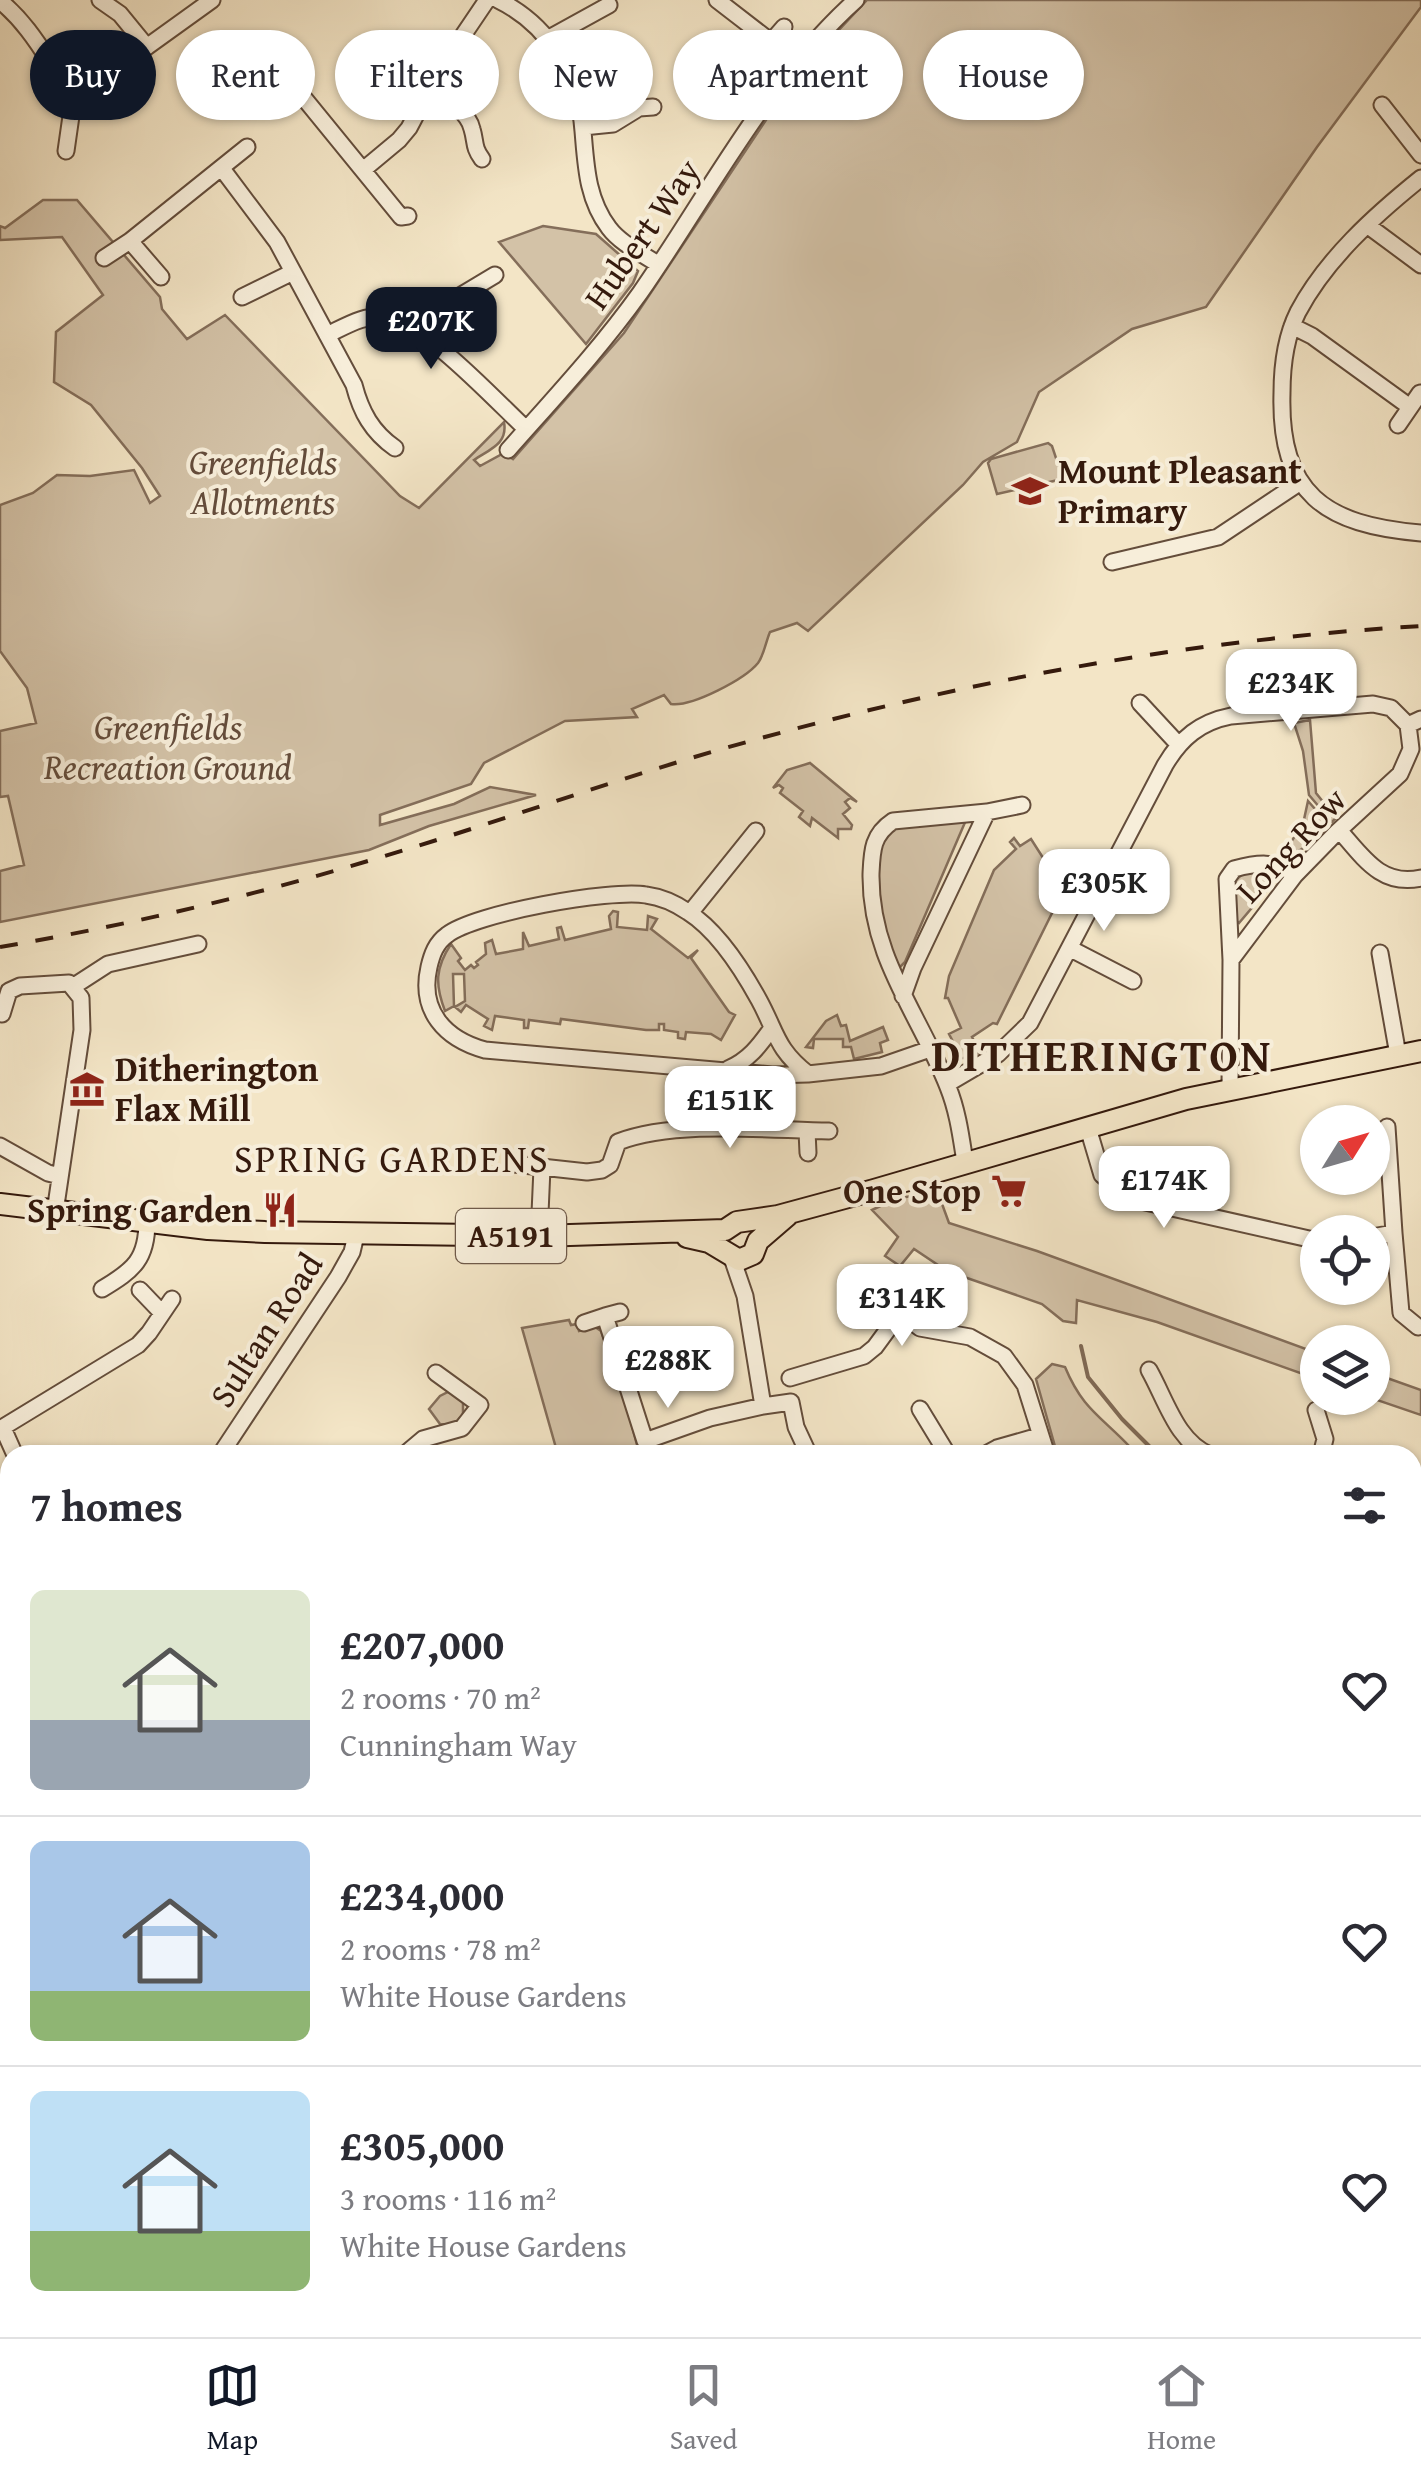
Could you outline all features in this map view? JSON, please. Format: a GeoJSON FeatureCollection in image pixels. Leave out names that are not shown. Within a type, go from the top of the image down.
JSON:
{"type":"FeatureCollection","features":[{"type":"Feature","properties":{"kind":"main road","name":"A5191"},"geometry":{"type":"LineString","coordinates":[[0,1204],[208,1229],[356,1235],[666,1233],[739,1243],[793,1211],[965,1162],[1230,1088],[1421,1051]]}},
{"type":"Feature","properties":{"kind":"street"},"geometry":{"type":"LineString","coordinates":[[0,0],[43,46],[50,62],[72,85],[78,100],[70,116],[66,151]]}},
{"type":"Feature","properties":{"kind":"street"},"geometry":{"type":"LineString","coordinates":[[100,0],[120,14],[133,30]]}},
{"type":"Feature","properties":{"kind":"street"},"geometry":{"type":"LineString","coordinates":[[156,40],[212,0]]}},
{"type":"Feature","properties":{"kind":"street"},"geometry":{"type":"LineString","coordinates":[[467,30],[487,0]]}},
{"type":"Feature","properties":{"kind":"street"},"geometry":{"type":"LineString","coordinates":[[498,0],[526,16],[541,30]]}},
{"type":"Feature","properties":{"kind":"street"},"geometry":{"type":"LineString","coordinates":[[717,0],[756,30]]}},
{"type":"Feature","properties":{"kind":"street","name":"Hubert Way"},"geometry":{"type":"LineString","coordinates":[[508,450],[596,351],[660,265],[787,72],[856,0]]}},
{"type":"Feature","properties":{"kind":"street"},"geometry":{"type":"LineString","coordinates":[[562,30],[579,19],[605,12]]}},
{"type":"Feature","properties":{"kind":"street"},"geometry":{"type":"LineString","coordinates":[[781,30],[784,27]]}},
{"type":"Feature","properties":{"kind":"street"},"geometry":{"type":"LineString","coordinates":[[1383,104],[1421,155]]}},
{"type":"Feature","properties":{"kind":"street"},"geometry":{"type":"LineString","coordinates":[[315,111],[401,216],[408,216]]}},
{"type":"Feature","properties":{"kind":"street"},"geometry":{"type":"LineString","coordinates":[[363,170],[399,140],[411,120]]}},
{"type":"Feature","properties":{"kind":"street"},"geometry":{"type":"LineString","coordinates":[[468,120],[473,130],[471,152]]}},
{"type":"Feature","properties":{"kind":"street"},"geometry":{"type":"LineString","coordinates":[[581,120],[587,176],[595,206],[610,230],[660,265]]}},
{"type":"Feature","properties":{"kind":"street"},"geometry":{"type":"LineString","coordinates":[[583,127],[618,120]]}},
{"type":"Feature","properties":{"kind":"street"},"geometry":{"type":"LineString","coordinates":[[104,258],[247,147]]}},
{"type":"Feature","properties":{"kind":"street"},"geometry":{"type":"LineString","coordinates":[[222,170],[277,242],[354,385],[360,410],[387,447]]}},
{"type":"Feature","properties":{"kind":"street"},"geometry":{"type":"LineString","coordinates":[[1421,178],[1367,225],[1306,298],[1292,326],[1282,366],[1281,416],[1283,442],[1299,484],[1338,514],[1361,523],[1421,533]]}},
{"type":"Feature","properties":{"kind":"street"},"geometry":{"type":"LineString","coordinates":[[1367,225],[1421,265]]}},
{"type":"Feature","properties":{"kind":"street"},"geometry":{"type":"LineString","coordinates":[[130,241],[161,277]]}},
{"type":"Feature","properties":{"kind":"street"},"geometry":{"type":"LineString","coordinates":[[242,297],[294,272]]}},
{"type":"Feature","properties":{"kind":"street"},"geometry":{"type":"LineString","coordinates":[[423,335],[455,299],[475,297],[495,275]]}},
{"type":"Feature","properties":{"kind":"street"},"geometry":{"type":"LineString","coordinates":[[327,335],[368,317],[398,320],[423,335],[526,430]]}},
{"type":"Feature","properties":{"kind":"street"},"geometry":{"type":"LineString","coordinates":[[1292,326],[1415,400],[1398,425]]}},
{"type":"Feature","properties":{"kind":"street"},"geometry":{"type":"LineString","coordinates":[[1112,562],[1218,537],[1299,484]]}},
{"type":"Feature","properties":{"kind":"street"},"geometry":{"type":"LineString","coordinates":[[1140,703],[1178,744]]}},
{"type":"Feature","properties":{"kind":"street"},"geometry":{"type":"LineString","coordinates":[[947,1084],[1018,1038],[1030,1023],[1178,744],[1190,732],[1216,719],[1356,705],[1383,704],[1414,722]]}},
{"type":"Feature","properties":{"kind":"street","name":"Long Row"},"geometry":{"type":"LineString","coordinates":[[1231,960],[1296,875],[1338,830],[1400,774],[1411,749],[1414,722]]}},
{"type":"Feature","properties":{"kind":"street"},"geometry":{"type":"LineString","coordinates":[[965,1162],[947,1084],[887,963],[871,908],[874,840],[892,822],[1022,805]]}},
{"type":"Feature","properties":{"kind":"street"},"geometry":{"type":"LineString","coordinates":[[903,996],[987,812]]}},
{"type":"Feature","properties":{"kind":"street"},"geometry":{"type":"LineString","coordinates":[[1338,830],[1384,877],[1399,881],[1421,878]]}},
{"type":"Feature","properties":{"kind":"street"},"geometry":{"type":"LineString","coordinates":[[690,913],[756,831]]}},
{"type":"Feature","properties":{"kind":"street"},"geometry":{"type":"LineString","coordinates":[[1230,1088],[1227,880],[1234,869],[1257,863],[1283,866],[1296,875]]}},
{"type":"Feature","properties":{"kind":"street"},"geometry":{"type":"LineString","coordinates":[[808,1074],[780,1048],[760,1000],[725,948],[690,913],[667,900],[644,894],[614,894],[485,918],[448,934],[434,948],[426,982],[432,1014],[456,1039],[485,1050],[724,1071],[808,1074],[881,1066],[930,1050]]}},
{"type":"Feature","properties":{"kind":"street"},"geometry":{"type":"LineString","coordinates":[[74,986],[90,972],[108,964],[193,945],[196,964]]}},
{"type":"Feature","properties":{"kind":"street"},"geometry":{"type":"LineString","coordinates":[[1071,949],[1133,981]]}},
{"type":"Feature","properties":{"kind":"street"},"geometry":{"type":"LineString","coordinates":[[1380,953],[1398,1055]]}},
{"type":"Feature","properties":{"kind":"street"},"geometry":{"type":"LineString","coordinates":[[6,1014],[9,990],[14,988],[61,983],[74,986],[81,998],[82,1030],[55,1212]]}},
{"type":"Feature","properties":{"kind":"street"},"geometry":{"type":"LineString","coordinates":[[724,1071],[742,1063],[772,1028]]}},
{"type":"Feature","properties":{"kind":"street"},"geometry":{"type":"LineString","coordinates":[[1088,1128],[1102,1176],[1132,1199],[1300,1237]]}},
{"type":"Feature","properties":{"kind":"street"},"geometry":{"type":"LineString","coordinates":[[514,1164],[602,1170],[612,1162],[616,1145],[633,1138],[701,1130],[829,1131]]}},
{"type":"Feature","properties":{"kind":"street"},"geometry":{"type":"LineString","coordinates":[[808,1130],[808,1153]]}},
{"type":"Feature","properties":{"kind":"street"},"geometry":{"type":"LineString","coordinates":[[0,1146],[60,1176]]}},
{"type":"Feature","properties":{"kind":"street"},"geometry":{"type":"LineString","coordinates":[[539,1236],[542,1168]]}},
{"type":"Feature","properties":{"kind":"street"},"geometry":{"type":"LineString","coordinates":[[1389,1195],[1401,1313],[1418,1327]]}},
{"type":"Feature","properties":{"kind":"street"},"geometry":{"type":"LineString","coordinates":[[102,1289],[142,1256],[147,1244],[147,1221]]}},
{"type":"Feature","properties":{"kind":"street"},"geometry":{"type":"LineString","coordinates":[[1390,1235],[1394,1234]]}},
{"type":"Feature","properties":{"kind":"street","name":"Sultan Road"},"geometry":{"type":"LineString","coordinates":[[227,1445],[338,1278],[356,1235]]}},
{"type":"Feature","properties":{"kind":"street"},"geometry":{"type":"LineString","coordinates":[[739,1243],[763,1406]]}},
{"type":"Feature","properties":{"kind":"street"},"geometry":{"type":"LineString","coordinates":[[854,1280],[920,1328],[970,1336],[1004,1356],[1025,1385],[1042,1445]]}},
{"type":"Feature","properties":{"kind":"street"},"geometry":{"type":"LineString","coordinates":[[1,1429],[138,1345],[150,1333],[167,1306],[140,1290]]}},
{"type":"Feature","properties":{"kind":"street"},"geometry":{"type":"LineString","coordinates":[[759,1382],[790,1378],[864,1356],[875,1348],[900,1313]]}},
{"type":"Feature","properties":{"kind":"street"},"geometry":{"type":"LineString","coordinates":[[1384,1320],[1401,1313]]}},
{"type":"Feature","properties":{"kind":"street"},"geometry":{"type":"LineString","coordinates":[[584,1322],[612,1314],[646,1445]]}},
{"type":"Feature","properties":{"kind":"street"},"geometry":{"type":"LineString","coordinates":[[1149,1370],[1167,1386],[1185,1439],[1192,1445]]}},
{"type":"Feature","properties":{"kind":"street"},"geometry":{"type":"LineString","coordinates":[[436,1372],[496,1415]]}},
{"type":"Feature","properties":{"kind":"street"},"geometry":{"type":"LineString","coordinates":[[790,1378],[791,1402],[803,1445]]}},
{"type":"Feature","properties":{"kind":"street"},"geometry":{"type":"LineString","coordinates":[[653,1445],[710,1418],[791,1402]]}},
{"type":"Feature","properties":{"kind":"street"},"geometry":{"type":"LineString","coordinates":[[416,1445],[423,1439],[462,1428],[480,1405]]}},
{"type":"Feature","properties":{"kind":"street"},"geometry":{"type":"LineString","coordinates":[[929,1416],[943,1445]]}},
{"type":"Feature","properties":{"kind":"street"},"geometry":{"type":"LineString","coordinates":[[1324,1445],[1319,1418],[1340,1420]]}},
{"type":"Feature","properties":{"kind":"street"},"geometry":{"type":"LineString","coordinates":[[1008,1445],[1039,1436]]}},
{"type":"Feature","properties":{"kind":"street"},"geometry":{"type":"LineString","coordinates":[[1179,1445],[1185,1439]]}},
{"type":"Feature","properties":{"kind":"green space"},"geometry":{"type":"Polygon","coordinates":[[[867,0],[1421,0],[1421,7],[1206,307],[1132,329],[1039,392],[1017,442],[983,462],[808,631],[797,623],[770,632],[760,660],[742,677],[718,691],[680,704],[671,704],[664,695],[632,709],[637,717],[565,721],[484,763],[471,784],[380,815],[380,825],[454,804],[490,787],[536,795],[429,826],[369,850],[0,922],[0,871],[24,865],[8,796],[0,797],[0,731],[36,723],[27,688],[0,651],[0,505],[33,493],[57,475],[90,476],[134,470],[150,503],[160,496],[91,405],[54,382],[56,332],[103,295],[62,237],[0,240],[0,226],[5,228],[43,200],[77,200],[160,297],[162,309],[187,339],[225,315],[400,496],[419,508],[504,422],[500,441],[474,460],[480,466],[504,453],[513,459],[624,333],[766,120],[903,120],[903,30],[839,30],[867,0]]]}},
{"type":"Feature","properties":{"kind":"green space"},"geometry":{"type":"Polygon","coordinates":[[[543,226],[596,234],[638,271],[586,344],[499,242],[543,226]]]}},
{"type":"Feature","properties":{"kind":"green space"},"geometry":{"type":"Polygon","coordinates":[[[1048,443],[1062,476],[1058,480],[997,494],[988,463],[991,459],[1048,443]]]}},
{"type":"Feature","properties":{"kind":"green space"},"geometry":{"type":"Polygon","coordinates":[[[1310,720],[1316,793],[1336,818],[1332,822],[1309,795],[1303,751],[1294,723],[1310,720]]]}},
{"type":"Feature","properties":{"kind":"green space"},"geometry":{"type":"Polygon","coordinates":[[[810,763],[857,802],[850,798],[845,802],[850,808],[843,814],[852,825],[851,829],[838,829],[838,838],[812,818],[810,826],[799,817],[803,811],[780,793],[783,788],[773,788],[787,770],[810,763]]]}},
{"type":"Feature","properties":{"kind":"green space"},"geometry":{"type":"Polygon","coordinates":[[[1308,801],[1329,825],[1291,855],[1289,845],[1303,824],[1308,801]]]}},
{"type":"Feature","properties":{"kind":"green space"},"geometry":{"type":"Polygon","coordinates":[[[966,820],[900,967],[894,962],[878,913],[877,850],[883,836],[894,828],[966,820]]]}},
{"type":"Feature","properties":{"kind":"green space"},"geometry":{"type":"Polygon","coordinates":[[[1014,838],[1020,846],[1031,839],[1047,864],[1073,880],[1061,895],[997,1024],[972,1037],[980,1052],[969,1058],[957,1058],[959,1053],[949,1034],[961,1028],[945,998],[949,976],[994,870],[1016,849],[1010,842],[1014,838]]]}},
{"type":"Feature","properties":{"kind":"green space"},"geometry":{"type":"Polygon","coordinates":[[[1267,870],[1273,875],[1272,884],[1239,923],[1234,919],[1233,882],[1244,873],[1267,870]]]}},
{"type":"Feature","properties":{"kind":"green space"},"geometry":{"type":"Polygon","coordinates":[[[618,912],[617,927],[647,930],[648,916],[657,919],[651,929],[688,958],[698,950],[691,958],[735,1015],[721,1040],[711,1034],[686,1032],[685,1039],[678,1038],[678,1032],[664,1030],[664,1024],[659,1024],[659,1030],[646,1030],[561,1019],[560,1024],[529,1020],[528,1028],[524,1028],[524,1020],[495,1016],[492,1030],[484,1026],[488,1019],[466,1005],[461,1012],[455,1007],[465,1001],[464,974],[453,974],[454,1006],[445,1011],[438,977],[451,944],[465,970],[478,965],[476,962],[486,954],[485,943],[492,940],[496,954],[523,949],[523,932],[529,946],[559,939],[557,928],[561,927],[565,940],[611,929],[609,916],[618,912]]]}},
{"type":"Feature","properties":{"kind":"green space"},"geometry":{"type":"Polygon","coordinates":[[[837,1015],[841,1026],[846,1025],[850,1041],[883,1027],[888,1040],[880,1043],[882,1052],[854,1059],[851,1047],[843,1047],[843,1039],[814,1039],[813,1048],[806,1047],[826,1021],[837,1015]]]}},
{"type":"Feature","properties":{"kind":"green space"},"geometry":{"type":"Polygon","coordinates":[[[938,1193],[949,1223],[1300,1347],[1300,1373],[1157,1322],[1077,1300],[1076,1323],[1063,1321],[1042,1304],[947,1271],[914,1249],[900,1266],[885,1256],[898,1237],[872,1210],[897,1198],[938,1193]]]}},
{"type":"Feature","properties":{"kind":"green space"},"geometry":{"type":"Polygon","coordinates":[[[569,1320],[571,1325],[577,1324],[579,1331],[595,1327],[601,1331],[637,1445],[555,1445],[522,1328],[569,1320]]]}},
{"type":"Feature","properties":{"kind":"green space"},"geometry":{"type":"Polygon","coordinates":[[[1052,1364],[1065,1367],[1086,1403],[1128,1445],[1055,1445],[1036,1379],[1052,1364]]]}},
{"type":"Feature","properties":{"kind":"green space"},"geometry":{"type":"Polygon","coordinates":[[[1390,1379],[1421,1390],[1421,1415],[1390,1404],[1390,1379]]]}},
{"type":"Feature","properties":{"kind":"green space"},"geometry":{"type":"Polygon","coordinates":[[[448,1392],[463,1400],[463,1415],[453,1425],[440,1424],[429,1409],[448,1392]]]}},
{"type":"Feature","properties":{"kind":"waterway"},"geometry":{"type":"LineString","coordinates":[[1081,1346],[1088,1377],[1148,1445]]}},
{"type":"Feature","properties":{"kind":"railway"},"geometry":{"type":"LineString","coordinates":[[0,947],[139,920],[277,887],[715,751],[976,686],[1153,654],[1421,626]]}},
{"type":"Feature","properties":{"kind":"place","name":"Mount Pleasant Primary"},"geometry":{"type":"Point","coordinates":[1030,491]}},
{"type":"Feature","properties":{"kind":"place","name":"Ditherington Flax Mill"},"geometry":{"type":"Point","coordinates":[87,1089]}},
{"type":"Feature","properties":{"kind":"place","name":"One Stop"},"geometry":{"type":"Point","coordinates":[1009,1191]}},
{"type":"Feature","properties":{"kind":"place","name":"Spring Garden"},"geometry":{"type":"Point","coordinates":[280,1210]}},
{"type":"Feature","properties":{"kind":"district","name":"DITHERINGTON"},"geometry":{"type":"Point","coordinates":[1102,1055]}},
{"type":"Feature","properties":{"kind":"district","name":"SPRING GARDENS"},"geometry":{"type":"Point","coordinates":[392,1159]}},
{"type":"Feature","properties":{"kind":"park label","name":"Greenfields Allotments"},"geometry":{"type":"Point","coordinates":[263,482]}},
{"type":"Feature","properties":{"kind":"park label","name":"Greenfields Recreation Ground"},"geometry":{"type":"Point","coordinates":[168,747]}}]}
